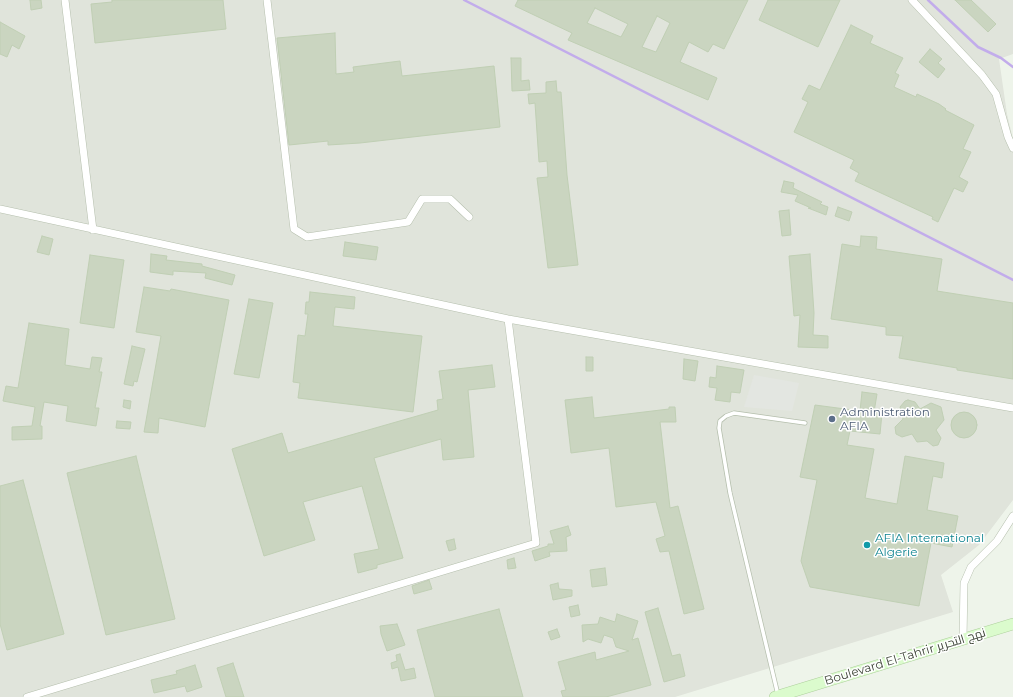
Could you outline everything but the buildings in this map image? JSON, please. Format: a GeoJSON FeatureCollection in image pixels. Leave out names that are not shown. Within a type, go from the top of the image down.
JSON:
{"type":"FeatureCollection","features":[{"type":"Feature","properties":{"kind":"main road","name":"Boulevard El-Tahrir نهج التحرير"},"geometry":{"type":"LineString","coordinates":[[777,696],[1013,624]]}},
{"type":"Feature","properties":{"kind":"street"},"geometry":{"type":"LineString","coordinates":[[64,0],[93,230]]}},
{"type":"Feature","properties":{"kind":"street"},"geometry":{"type":"LineString","coordinates":[[267,0],[294,229],[307,237],[408,222],[422,199],[450,199],[469,217]]}},
{"type":"Feature","properties":{"kind":"street"},"geometry":{"type":"LineString","coordinates":[[912,0],[982,75],[996,94],[1008,137],[1013,148]]}},
{"type":"Feature","properties":{"kind":"street"},"geometry":{"type":"LineString","coordinates":[[0,209],[508,318],[1013,408]]}},
{"type":"Feature","properties":{"kind":"street"},"geometry":{"type":"LineString","coordinates":[[27,697],[536,543],[508,318]]}},
{"type":"Feature","properties":{"kind":"street"},"geometry":{"type":"LineString","coordinates":[[963,640],[964,583],[971,567],[997,541],[1013,516]]}},
{"type":"Feature","properties":{"kind":"lane"},"geometry":{"type":"LineString","coordinates":[[777,696],[730,493],[719,428],[720,421],[726,416],[734,414],[805,423]]}},
{"type":"Feature","properties":{"kind":"shaded area"},"geometry":{"type":"Polygon","coordinates":[[[0,0],[1013,0],[1013,54],[999,59],[1007,114],[1013,139],[1013,500],[979,545],[941,575],[953,612],[675,697],[0,697],[0,0]]]}},
{"type":"Feature","properties":{"kind":"shaded area"},"geometry":{"type":"Polygon","coordinates":[[[754,375],[799,383],[792,411],[744,407],[754,375]]]}},
{"type":"Feature","properties":{"kind":"waterway"},"geometry":{"type":"LineString","coordinates":[[464,0],[1013,280]]}},
{"type":"Feature","properties":{"kind":"waterway"},"geometry":{"type":"LineString","coordinates":[[928,0],[978,47],[1001,58],[1013,67]]}},
{"type":"Feature","properties":{"kind":"place","name":"Administration AFIA"},"geometry":{"type":"Point","coordinates":[832,419]}},
{"type":"Feature","properties":{"kind":"place","name":"AFIA International Algerie"},"geometry":{"type":"Point","coordinates":[867,545]}}]}
